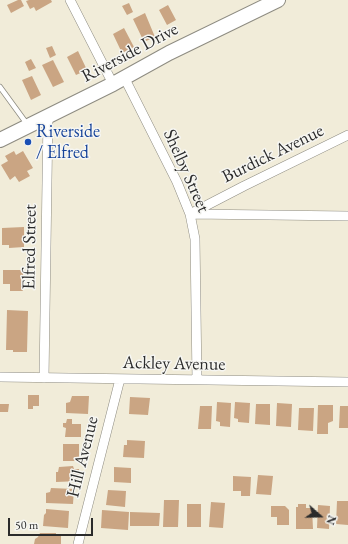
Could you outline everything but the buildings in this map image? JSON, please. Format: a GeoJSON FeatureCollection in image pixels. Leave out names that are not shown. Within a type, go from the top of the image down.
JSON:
{"type":"FeatureCollection","features":[{"type":"Feature","properties":{"kind":"main road","name":"Riverside Drive"},"geometry":{"type":"LineString","coordinates":[[0,140],[169,53],[278,0]]}},
{"type":"Feature","properties":{"kind":"street","name":"Shelby Street"},"geometry":{"type":"LineString","coordinates":[[70,0],[177,182],[190,214],[196,239],[197,380]]}},
{"type":"Feature","properties":{"kind":"street","name":"Elfred Street"},"geometry":{"type":"LineString","coordinates":[[44,378],[48,116]]}},
{"type":"Feature","properties":{"kind":"street","name":"Burdick Avenue"},"geometry":{"type":"LineString","coordinates":[[190,214],[348,135]]}},
{"type":"Feature","properties":{"kind":"street"},"geometry":{"type":"LineString","coordinates":[[190,214],[348,216]]}},
{"type":"Feature","properties":{"kind":"street","name":"Ackley Avenue"},"geometry":{"type":"LineString","coordinates":[[0,377],[348,382]]}},
{"type":"Feature","properties":{"kind":"street","name":"Hill Avenue"},"geometry":{"type":"LineString","coordinates":[[78,544],[120,379]]}},
{"type":"Feature","properties":{"kind":"lane"},"geometry":{"type":"LineString","coordinates":[[0,87],[28,126]]}},
{"type":"Feature","properties":{"kind":"place","name":"Riverside / Elfred"},"geometry":{"type":"Point","coordinates":[28,142]}}]}
